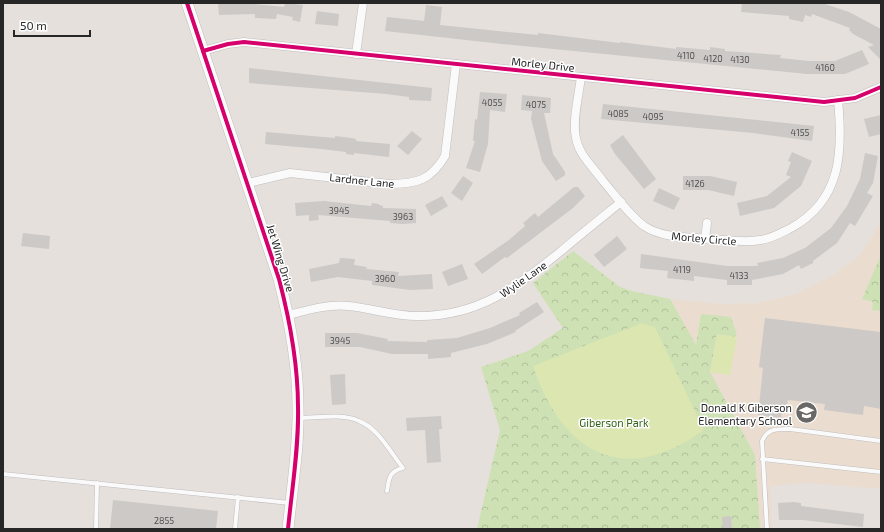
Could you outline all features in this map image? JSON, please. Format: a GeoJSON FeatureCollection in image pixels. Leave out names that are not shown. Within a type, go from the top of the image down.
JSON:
{"type":"FeatureCollection","features":[{"type":"Feature","properties":{"kind":"main road","name":"Jet Wing Drive"},"geometry":{"type":"LineString","coordinates":[[187,3],[248,183],[279,279],[288,315],[297,379],[298,418],[288,529]]}},
{"type":"Feature","properties":{"kind":"street"},"geometry":{"type":"LineString","coordinates":[[356,54],[363,3]]}},
{"type":"Feature","properties":{"kind":"street","name":"Morley Drive"},"geometry":{"type":"LineString","coordinates":[[203,51],[228,44],[244,42],[810,101],[855,98],[881,87]]}},
{"type":"Feature","properties":{"kind":"street","name":"Lardner Lane"},"geometry":{"type":"LineString","coordinates":[[248,183],[290,173],[389,184],[410,183],[428,177],[438,168],[445,156],[456,64]]}},
{"type":"Feature","properties":{"kind":"street","name":"Morley Circle"},"geometry":{"type":"LineString","coordinates":[[581,77],[575,127],[578,145],[582,154],[635,219],[657,233],[671,236],[745,242],[762,240],[780,234],[798,224],[813,212],[834,179],[838,164],[841,148],[838,100]]}},
{"type":"Feature","properties":{"kind":"street","name":"Wylie Lane"},"geometry":{"type":"LineString","coordinates":[[288,315],[335,306],[362,308],[395,315],[417,316],[449,313],[474,307],[492,300],[530,276],[621,202]]}},
{"type":"Feature","properties":{"kind":"street"},"geometry":{"type":"LineString","coordinates":[[705,239],[707,223]]}},
{"type":"Feature","properties":{"kind":"lane"},"geometry":{"type":"LineString","coordinates":[[298,418],[350,418],[361,421],[372,430],[403,468],[395,470],[389,476],[387,491]]}},
{"type":"Feature","properties":{"kind":"lane"},"geometry":{"type":"LineString","coordinates":[[767,529],[762,459],[762,441],[765,435],[774,429],[790,429],[881,441]]}},
{"type":"Feature","properties":{"kind":"lane"},"geometry":{"type":"LineString","coordinates":[[762,459],[881,472]]}},
{"type":"Feature","properties":{"kind":"lane"},"geometry":{"type":"LineString","coordinates":[[3,474],[291,503]]}},
{"type":"Feature","properties":{"kind":"lane"},"geometry":{"type":"LineString","coordinates":[[96,529],[97,483]]}},
{"type":"Feature","properties":{"kind":"lane"},"geometry":{"type":"LineString","coordinates":[[235,529],[238,497]]}},
{"type":"Feature","properties":{"kind":"shaded area","name":"Donald K Giberson Elementary School"},"geometry":{"type":"Polygon","coordinates":[[[881,222],[881,489],[806,483],[770,486],[772,529],[760,529],[755,455],[670,299],[723,304],[759,303],[796,294],[830,277],[860,255],[881,222]]]}},
{"type":"Feature","properties":{"kind":"green space","name":"Giberson Park"},"geometry":{"type":"Polygon","coordinates":[[[573,251],[620,287],[670,299],[696,345],[701,314],[731,317],[737,334],[734,337],[717,334],[710,372],[755,455],[760,529],[477,529],[500,430],[481,367],[528,351],[563,328],[533,283],[573,251]]]}},
{"type":"Feature","properties":{"kind":"green space"},"geometry":{"type":"Polygon","coordinates":[[[881,255],[881,311],[872,310],[873,302],[862,299],[881,255]]]}},
{"type":"Feature","properties":{"kind":"green space"},"geometry":{"type":"Polygon","coordinates":[[[642,323],[655,327],[704,430],[678,446],[651,456],[627,459],[605,455],[586,445],[569,431],[555,412],[543,390],[533,366],[642,323]]]}},
{"type":"Feature","properties":{"kind":"green space"},"geometry":{"type":"Polygon","coordinates":[[[717,334],[737,337],[730,375],[710,372],[717,334]]]}},
{"type":"Feature","properties":{"kind":"building"},"geometry":{"type":"Polygon","coordinates":[[[218,3],[245,3],[284,7],[285,3],[303,5],[300,22],[292,20],[293,17],[277,14],[276,19],[255,18],[255,14],[219,15],[218,3]]]}},
{"type":"Feature","properties":{"kind":"building"},"geometry":{"type":"Polygon","coordinates":[[[742,3],[822,3],[849,12],[881,29],[881,60],[868,47],[874,45],[853,34],[849,30],[850,28],[812,14],[811,17],[805,15],[803,22],[789,19],[789,16],[741,12],[742,3]]]}},
{"type":"Feature","properties":{"kind":"building"},"geometry":{"type":"Polygon","coordinates":[[[426,5],[442,7],[440,25],[538,35],[538,33],[676,49],[676,47],[710,50],[710,47],[725,49],[725,51],[781,55],[780,58],[809,61],[835,61],[862,50],[869,64],[845,74],[807,74],[385,31],[387,17],[424,21],[426,5]]]}},
{"type":"Feature","properties":{"kind":"building"},"geometry":{"type":"Polygon","coordinates":[[[317,11],[339,14],[338,26],[315,24],[317,11]]]}},
{"type":"Feature","properties":{"kind":"building"},"geometry":{"type":"Polygon","coordinates":[[[249,68],[432,88],[431,101],[409,100],[409,97],[386,94],[249,83],[249,68]]]}},
{"type":"Feature","properties":{"kind":"building"},"geometry":{"type":"Polygon","coordinates":[[[480,92],[507,94],[505,112],[490,110],[488,144],[480,172],[466,168],[475,141],[473,141],[475,119],[477,120],[480,92]]]}},
{"type":"Feature","properties":{"kind":"building"},"geometry":{"type":"Polygon","coordinates":[[[522,95],[551,98],[550,113],[544,113],[553,154],[565,172],[565,175],[556,181],[542,161],[531,119],[532,111],[521,110],[522,95]]]}},
{"type":"Feature","properties":{"kind":"building"},"geometry":{"type":"Polygon","coordinates":[[[603,104],[814,126],[812,141],[753,133],[601,119],[603,104]]]}},
{"type":"Feature","properties":{"kind":"building"},"geometry":{"type":"Polygon","coordinates":[[[881,115],[881,134],[869,137],[864,119],[881,115]]]}},
{"type":"Feature","properties":{"kind":"building"},"geometry":{"type":"Polygon","coordinates":[[[412,131],[422,139],[408,155],[397,146],[412,131]]]}},
{"type":"Feature","properties":{"kind":"building"},"geometry":{"type":"Polygon","coordinates":[[[266,132],[335,138],[335,136],[356,139],[356,141],[390,144],[389,157],[354,153],[354,155],[346,154],[346,152],[265,144],[266,132]]]}},
{"type":"Feature","properties":{"kind":"building"},"geometry":{"type":"Polygon","coordinates":[[[623,135],[656,179],[644,189],[615,154],[610,145],[623,135]]]}},
{"type":"Feature","properties":{"kind":"building"},"geometry":{"type":"Polygon","coordinates":[[[792,152],[812,161],[801,186],[774,208],[740,216],[737,203],[767,196],[791,177],[786,175],[791,162],[788,161],[792,152]]]}},
{"type":"Feature","properties":{"kind":"building"},"geometry":{"type":"Polygon","coordinates":[[[865,153],[878,156],[873,183],[867,193],[873,196],[855,226],[850,223],[837,243],[813,261],[813,263],[801,269],[799,265],[783,274],[752,280],[752,285],[727,285],[727,280],[694,276],[694,281],[667,278],[668,271],[640,268],[641,254],[727,266],[758,266],[757,263],[783,258],[805,248],[831,228],[847,206],[860,179],[865,153]]]}},
{"type":"Feature","properties":{"kind":"building"},"geometry":{"type":"Polygon","coordinates":[[[463,176],[473,183],[462,201],[451,193],[463,176]]]}},
{"type":"Feature","properties":{"kind":"building"},"geometry":{"type":"Polygon","coordinates":[[[683,176],[710,176],[737,182],[734,196],[708,190],[683,190],[683,176]]]}},
{"type":"Feature","properties":{"kind":"building"},"geometry":{"type":"Polygon","coordinates":[[[574,187],[578,187],[585,196],[573,208],[507,258],[505,257],[482,274],[474,264],[509,240],[525,226],[523,223],[535,213],[538,217],[574,187]]]}},
{"type":"Feature","properties":{"kind":"building"},"geometry":{"type":"Polygon","coordinates":[[[659,188],[680,198],[674,210],[653,201],[659,188]]]}},
{"type":"Feature","properties":{"kind":"building"},"geometry":{"type":"Polygon","coordinates":[[[442,196],[448,206],[431,216],[425,205],[442,196]]]}},
{"type":"Feature","properties":{"kind":"building"},"geometry":{"type":"Polygon","coordinates":[[[324,201],[371,206],[372,203],[379,204],[383,206],[383,208],[416,209],[416,223],[390,223],[390,221],[318,215],[319,220],[309,221],[309,215],[296,216],[295,203],[324,201]]]}},
{"type":"Feature","properties":{"kind":"building"},"geometry":{"type":"Polygon","coordinates":[[[23,233],[50,236],[49,249],[21,246],[23,233]]]}},
{"type":"Feature","properties":{"kind":"building"},"geometry":{"type":"Polygon","coordinates":[[[617,236],[627,249],[604,267],[594,255],[617,236]]]}},
{"type":"Feature","properties":{"kind":"building"},"geometry":{"type":"Polygon","coordinates":[[[340,258],[355,259],[354,265],[367,267],[366,269],[399,272],[398,276],[432,274],[433,289],[410,290],[372,285],[372,281],[338,277],[311,282],[309,269],[339,263],[340,258]]]}},
{"type":"Feature","properties":{"kind":"building"},"geometry":{"type":"Polygon","coordinates":[[[462,264],[468,279],[448,286],[442,272],[462,264]]]}},
{"type":"Feature","properties":{"kind":"building"},"geometry":{"type":"Polygon","coordinates":[[[537,302],[544,312],[515,331],[516,332],[487,344],[451,353],[451,357],[428,359],[428,354],[392,354],[360,347],[325,347],[325,333],[357,333],[388,339],[387,341],[427,342],[427,340],[457,338],[490,328],[520,315],[519,313],[537,302]]]}},
{"type":"Feature","properties":{"kind":"building"},"geometry":{"type":"Polygon","coordinates":[[[765,318],[881,332],[881,409],[864,406],[863,415],[824,410],[825,404],[788,400],[787,405],[783,405],[781,418],[758,415],[763,368],[759,367],[765,318]]]}},
{"type":"Feature","properties":{"kind":"building"},"geometry":{"type":"Polygon","coordinates":[[[345,374],[346,404],[332,405],[330,375],[345,374]]]}},
{"type":"Feature","properties":{"kind":"building"},"geometry":{"type":"Polygon","coordinates":[[[441,416],[442,429],[439,429],[441,462],[427,463],[425,430],[407,431],[406,418],[441,416]]]}},
{"type":"Feature","properties":{"kind":"building"},"geometry":{"type":"Polygon","coordinates":[[[113,500],[218,511],[216,529],[110,529],[113,500]]]}},
{"type":"Feature","properties":{"kind":"building"},"geometry":{"type":"Polygon","coordinates":[[[778,503],[801,503],[801,506],[864,514],[863,527],[803,520],[779,520],[778,503]]]}},
{"type":"Feature","properties":{"kind":"building"},"geometry":{"type":"Polygon","coordinates":[[[731,516],[732,529],[723,529],[722,517],[731,516]]]}},
{"type":"Feature","properties":{"kind":"cycle path"},"geometry":{"type":"LineString","coordinates":[[187,3],[279,279],[290,326],[297,374],[298,422],[288,529]]}},
{"type":"Feature","properties":{"kind":"cycle path"},"geometry":{"type":"LineString","coordinates":[[203,51],[228,44],[244,42],[824,102],[855,98],[881,87]]}},
{"type":"Feature","properties":{"kind":"place","name":"Donald K Giberson Elementary School"},"geometry":{"type":"Point","coordinates":[807,413]}}]}
